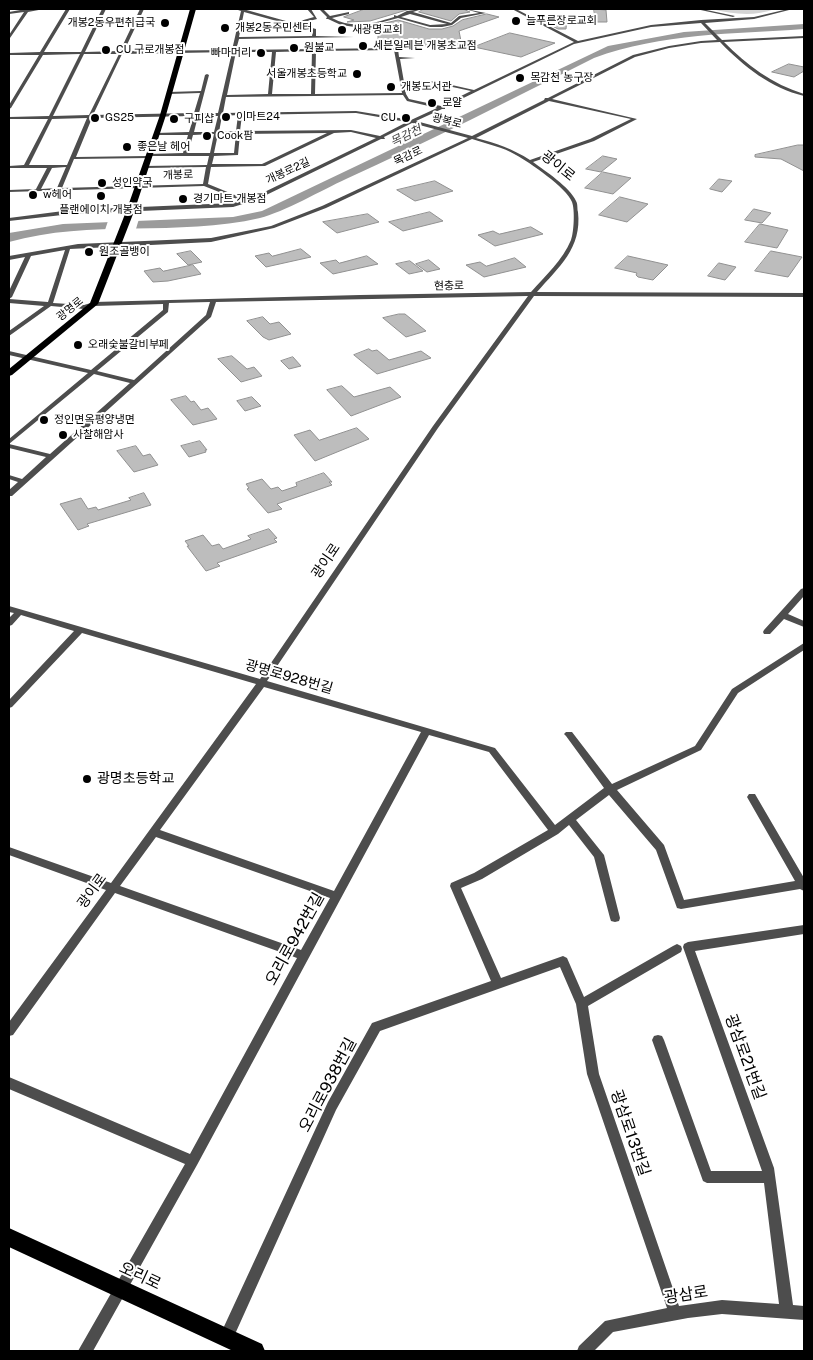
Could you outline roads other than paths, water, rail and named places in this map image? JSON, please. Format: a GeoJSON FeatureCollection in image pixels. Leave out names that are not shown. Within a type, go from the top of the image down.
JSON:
{"type":"FeatureCollection","features":[{"type":"Feature","properties":{"kind":"main road","name":"개봉로"},"geometry":{"type":"LineString","coordinates":[[119,242],[163,115],[193,9]]}},
{"type":"Feature","properties":{"kind":"main road","name":"광명로"},"geometry":{"type":"LineString","coordinates":[[9,373],[94,304],[119,242]]}},
{"type":"Feature","properties":{"kind":"main road","name":"오리로"},"geometry":{"type":"LineString","coordinates":[[9,1237],[256,1351]]}},
{"type":"Feature","properties":{"kind":"street"},"geometry":{"type":"LineString","coordinates":[[9,13],[42,9]]}},
{"type":"Feature","properties":{"kind":"street"},"geometry":{"type":"LineString","coordinates":[[9,108],[68,9]]}},
{"type":"Feature","properties":{"kind":"street"},"geometry":{"type":"LineString","coordinates":[[26,167],[49,117],[104,9]]}},
{"type":"Feature","properties":{"kind":"street"},"geometry":{"type":"LineString","coordinates":[[59,190],[90,116],[142,9]]}},
{"type":"Feature","properties":{"kind":"street"},"geometry":{"type":"LineString","coordinates":[[238,9],[315,30],[314,37]]}},
{"type":"Feature","properties":{"kind":"street"},"geometry":{"type":"LineString","coordinates":[[292,24],[316,18],[309,9]]}},
{"type":"Feature","properties":{"kind":"street"},"geometry":{"type":"LineString","coordinates":[[321,9],[327,18],[339,24],[352,26],[366,26],[420,9]]}},
{"type":"Feature","properties":{"kind":"street"},"geometry":{"type":"LineString","coordinates":[[395,16],[430,26],[451,24],[460,17],[484,13],[467,9]]}},
{"type":"Feature","properties":{"kind":"street"},"geometry":{"type":"LineString","coordinates":[[514,9],[570,40],[578,42]]}},
{"type":"Feature","properties":{"kind":"street"},"geometry":{"type":"LineString","coordinates":[[698,9],[743,19]]}},
{"type":"Feature","properties":{"kind":"street"},"geometry":{"type":"LineString","coordinates":[[9,37],[27,10]]}},
{"type":"Feature","properties":{"kind":"street"},"geometry":{"type":"LineString","coordinates":[[205,185],[243,10]]}},
{"type":"Feature","properties":{"kind":"street","name":"개봉로2길"},"geometry":{"type":"LineString","coordinates":[[9,220],[72,212],[233,205],[246,201],[415,123],[578,42],[650,26],[743,19],[789,10]]}},
{"type":"Feature","properties":{"kind":"street"},"geometry":{"type":"LineString","coordinates":[[408,12],[451,24]]}},
{"type":"Feature","properties":{"kind":"street"},"geometry":{"type":"LineString","coordinates":[[327,18],[348,13]]}},
{"type":"Feature","properties":{"kind":"street"},"geometry":{"type":"LineString","coordinates":[[702,23],[741,62],[772,84],[804,95]]}},
{"type":"Feature","properties":{"kind":"street"},"geometry":{"type":"LineString","coordinates":[[271,38],[273,29]]}},
{"type":"Feature","properties":{"kind":"street"},"geometry":{"type":"LineString","coordinates":[[353,31],[354,50]]}},
{"type":"Feature","properties":{"kind":"street"},"geometry":{"type":"LineString","coordinates":[[236,38],[352,37]]}},
{"type":"Feature","properties":{"kind":"street","name":"목감로"},"geometry":{"type":"LineString","coordinates":[[9,258],[119,242],[216,240],[286,222],[324,207],[634,56],[669,47],[718,40],[804,37]]}},
{"type":"Feature","properties":{"kind":"street"},"geometry":{"type":"LineString","coordinates":[[9,54],[396,49],[404,94],[408,100],[442,108]]}},
{"type":"Feature","properties":{"kind":"street"},"geometry":{"type":"LineString","coordinates":[[313,95],[314,50]]}},
{"type":"Feature","properties":{"kind":"street"},"geometry":{"type":"LineString","coordinates":[[270,96],[274,51]]}},
{"type":"Feature","properties":{"kind":"street"},"geometry":{"type":"LineString","coordinates":[[397,58],[413,58]]}},
{"type":"Feature","properties":{"kind":"street"},"geometry":{"type":"LineString","coordinates":[[185,155],[207,76]]}},
{"type":"Feature","properties":{"kind":"street"},"geometry":{"type":"LineString","coordinates":[[402,83],[434,82],[475,92]]}},
{"type":"Feature","properties":{"kind":"street"},"geometry":{"type":"LineString","coordinates":[[169,93],[202,92]]}},
{"type":"Feature","properties":{"kind":"street"},"geometry":{"type":"LineString","coordinates":[[224,96],[404,94]]}},
{"type":"Feature","properties":{"kind":"street"},"geometry":{"type":"LineString","coordinates":[[356,112],[357,95]]}},
{"type":"Feature","properties":{"kind":"street"},"geometry":{"type":"LineString","coordinates":[[530,162],[592,140],[635,119],[546,99]]}},
{"type":"Feature","properties":{"kind":"street"},"geometry":{"type":"LineString","coordinates":[[9,118],[356,112],[415,123]]}},
{"type":"Feature","properties":{"kind":"street"},"geometry":{"type":"LineString","coordinates":[[149,156],[236,154],[240,132],[237,130],[240,114]]}},
{"type":"Feature","properties":{"kind":"street","name":"광복로"},"geometry":{"type":"LineString","coordinates":[[415,123],[469,137]]}},
{"type":"Feature","properties":{"kind":"street"},"geometry":{"type":"LineString","coordinates":[[145,167],[263,165],[335,131]]}},
{"type":"Feature","properties":{"kind":"street"},"geometry":{"type":"LineString","coordinates":[[156,134],[335,131],[363,132],[383,138]]}},
{"type":"Feature","properties":{"kind":"street","name":"광이로"},"geometry":{"type":"LineString","coordinates":[[9,1031],[261,684],[435,427],[532,295],[564,258],[574,239],[576,220],[574,201],[559,183],[512,151],[469,137]]}},
{"type":"Feature","properties":{"kind":"street","name":"개봉로"},"geometry":{"type":"LineString","coordinates":[[73,158],[149,156]]}},
{"type":"Feature","properties":{"kind":"street"},"geometry":{"type":"LineString","coordinates":[[38,190],[50,166]]}},
{"type":"Feature","properties":{"kind":"street"},"geometry":{"type":"LineString","coordinates":[[9,167],[69,166]]}},
{"type":"Feature","properties":{"kind":"street","name":"개봉로"},"geometry":{"type":"LineString","coordinates":[[138,188],[205,185],[246,201]]}},
{"type":"Feature","properties":{"kind":"street"},"geometry":{"type":"LineString","coordinates":[[9,191],[138,188]]}},
{"type":"Feature","properties":{"kind":"street"},"geometry":{"type":"LineString","coordinates":[[9,334],[50,304],[68,248]]}},
{"type":"Feature","properties":{"kind":"street"},"geometry":{"type":"LineString","coordinates":[[29,254],[11,282],[9,299],[84,307],[94,304]]}},
{"type":"Feature","properties":{"kind":"street","name":"현충로"},"geometry":{"type":"LineString","coordinates":[[94,304],[532,295],[804,295]]}},
{"type":"Feature","properties":{"kind":"street"},"geometry":{"type":"LineString","coordinates":[[9,494],[209,316],[213,301]]}},
{"type":"Feature","properties":{"kind":"street"},"geometry":{"type":"LineString","coordinates":[[9,442],[166,311],[166,302]]}},
{"type":"Feature","properties":{"kind":"street"},"geometry":{"type":"LineString","coordinates":[[9,353],[135,382]]}},
{"type":"Feature","properties":{"kind":"street"},"geometry":{"type":"LineString","coordinates":[[9,446],[51,456]]}},
{"type":"Feature","properties":{"kind":"street"},"geometry":{"type":"LineString","coordinates":[[9,477],[23,481]]}},
{"type":"Feature","properties":{"kind":"street"},"geometry":{"type":"LineString","coordinates":[[767,632],[804,591]]}},
{"type":"Feature","properties":{"kind":"street","name":"광명로928번길"},"geometry":{"type":"LineString","coordinates":[[9,609],[492,750],[554,831]]}},
{"type":"Feature","properties":{"kind":"street"},"geometry":{"type":"LineString","coordinates":[[9,623],[20,612]]}},
{"type":"Feature","properties":{"kind":"street"},"geometry":{"type":"LineString","coordinates":[[783,615],[804,624]]}},
{"type":"Feature","properties":{"kind":"street"},"geometry":{"type":"LineString","coordinates":[[9,705],[80,630]]}},
{"type":"Feature","properties":{"kind":"street"},"geometry":{"type":"LineString","coordinates":[[498,984],[455,886],[478,876],[554,831],[610,789],[698,748],[735,691],[804,646]]}},
{"type":"Feature","properties":{"kind":"street","name":"오리로942번길"},"geometry":{"type":"LineString","coordinates":[[85,1351],[192,1162],[426,731]]}},
{"type":"Feature","properties":{"kind":"street"},"geometry":{"type":"LineString","coordinates":[[569,734],[610,789],[660,848],[681,905],[804,885],[752,797]]}},
{"type":"Feature","properties":{"kind":"street"},"geometry":{"type":"LineString","coordinates":[[569,819],[599,855],[615,918]]}},
{"type":"Feature","properties":{"kind":"street"},"geometry":{"type":"LineString","coordinates":[[154,832],[336,896]]}},
{"type":"Feature","properties":{"kind":"street"},"geometry":{"type":"LineString","coordinates":[[9,851],[304,956]]}},
{"type":"Feature","properties":{"kind":"street"},"geometry":{"type":"LineString","coordinates":[[582,1004],[683,948],[804,929]]}},
{"type":"Feature","properties":{"kind":"street","name":"광삼로21번길"},"geometry":{"type":"LineString","coordinates":[[683,948],[768,1168],[787,1311]]}},
{"type":"Feature","properties":{"kind":"street","name":"오리로938번길"},"geometry":{"type":"LineString","coordinates":[[226,1338],[332,1106],[376,1027],[562,961]]}},
{"type":"Feature","properties":{"kind":"street","name":"광삼로13번길"},"geometry":{"type":"LineString","coordinates":[[562,961],[582,1004],[593,1074],[674,1314]]}},
{"type":"Feature","properties":{"kind":"street"},"geometry":{"type":"LineString","coordinates":[[658,1040],[707,1177],[770,1177]]}},
{"type":"Feature","properties":{"kind":"street"},"geometry":{"type":"LineString","coordinates":[[9,1083],[192,1162]]}},
{"type":"Feature","properties":{"kind":"street","name":"광삼로"},"geometry":{"type":"LineString","coordinates":[[584,1351],[610,1326],[674,1314],[722,1307],[804,1313]]}},
{"type":"Feature","properties":{"kind":"place","name":"늘푸른장로교회"},"geometry":{"type":"Point","coordinates":[516,21]}},
{"type":"Feature","properties":{"kind":"place","name":"개봉2동우편취급국"},"geometry":{"type":"Point","coordinates":[165,23]}},
{"type":"Feature","properties":{"kind":"place","name":"개봉2동주민센터"},"geometry":{"type":"Point","coordinates":[225,28]}},
{"type":"Feature","properties":{"kind":"place","name":"새광명교회"},"geometry":{"type":"Point","coordinates":[342,30]}},
{"type":"Feature","properties":{"kind":"place","name":"세븐일레븐 개봉초교점"},"geometry":{"type":"Point","coordinates":[363,46]}},
{"type":"Feature","properties":{"kind":"place","name":"원불교"},"geometry":{"type":"Point","coordinates":[294,48]}},
{"type":"Feature","properties":{"kind":"place","name":"CU 구로개봉점"},"geometry":{"type":"Point","coordinates":[106,50]}},
{"type":"Feature","properties":{"kind":"place","name":"빠마머리"},"geometry":{"type":"Point","coordinates":[261,53]}},
{"type":"Feature","properties":{"kind":"place","name":"서울개봉초등학교"},"geometry":{"type":"Point","coordinates":[357,74]}},
{"type":"Feature","properties":{"kind":"place","name":"목감천 농구장"},"geometry":{"type":"Point","coordinates":[520,78]}},
{"type":"Feature","properties":{"kind":"place","name":"개봉도서관"},"geometry":{"type":"Point","coordinates":[391,87]}},
{"type":"Feature","properties":{"kind":"place","name":"로얄"},"geometry":{"type":"Point","coordinates":[432,103]}},
{"type":"Feature","properties":{"kind":"place","name":"이마트24"},"geometry":{"type":"Point","coordinates":[226,117]}},
{"type":"Feature","properties":{"kind":"place","name":"GS25"},"geometry":{"type":"Point","coordinates":[95,118]}},
{"type":"Feature","properties":{"kind":"place","name":"CU"},"geometry":{"type":"Point","coordinates":[406,118]}},
{"type":"Feature","properties":{"kind":"place","name":"구피샵"},"geometry":{"type":"Point","coordinates":[174,119]}},
{"type":"Feature","properties":{"kind":"place","name":"Cook팜"},"geometry":{"type":"Point","coordinates":[207,136]}},
{"type":"Feature","properties":{"kind":"place","name":"좋은날 헤어"},"geometry":{"type":"Point","coordinates":[127,147]}},
{"type":"Feature","properties":{"kind":"place","name":"성인약국"},"geometry":{"type":"Point","coordinates":[102,183]}},
{"type":"Feature","properties":{"kind":"place","name":"w헤어"},"geometry":{"type":"Point","coordinates":[33,195]}},
{"type":"Feature","properties":{"kind":"place","name":"플랜에이치 개봉점"},"geometry":{"type":"Point","coordinates":[101,196]}},
{"type":"Feature","properties":{"kind":"place","name":"경기마트 개봉점"},"geometry":{"type":"Point","coordinates":[183,199]}},
{"type":"Feature","properties":{"kind":"place","name":"원조골뱅이"},"geometry":{"type":"Point","coordinates":[89,252]}},
{"type":"Feature","properties":{"kind":"place","name":"오래숯불갈비부페"},"geometry":{"type":"Point","coordinates":[78,345]}},
{"type":"Feature","properties":{"kind":"place","name":"정인면옥평양냉면"},"geometry":{"type":"Point","coordinates":[44,420]}},
{"type":"Feature","properties":{"kind":"place","name":"사찰해암사"},"geometry":{"type":"Point","coordinates":[63,435]}},
{"type":"Feature","properties":{"kind":"place","name":"광명초등학교"},"geometry":{"type":"Point","coordinates":[87,779]}},
{"type":"Feature","properties":{"kind":"water label","name":"목감천"},"geometry":{"type":"Point","coordinates":[406,136]}}]}
